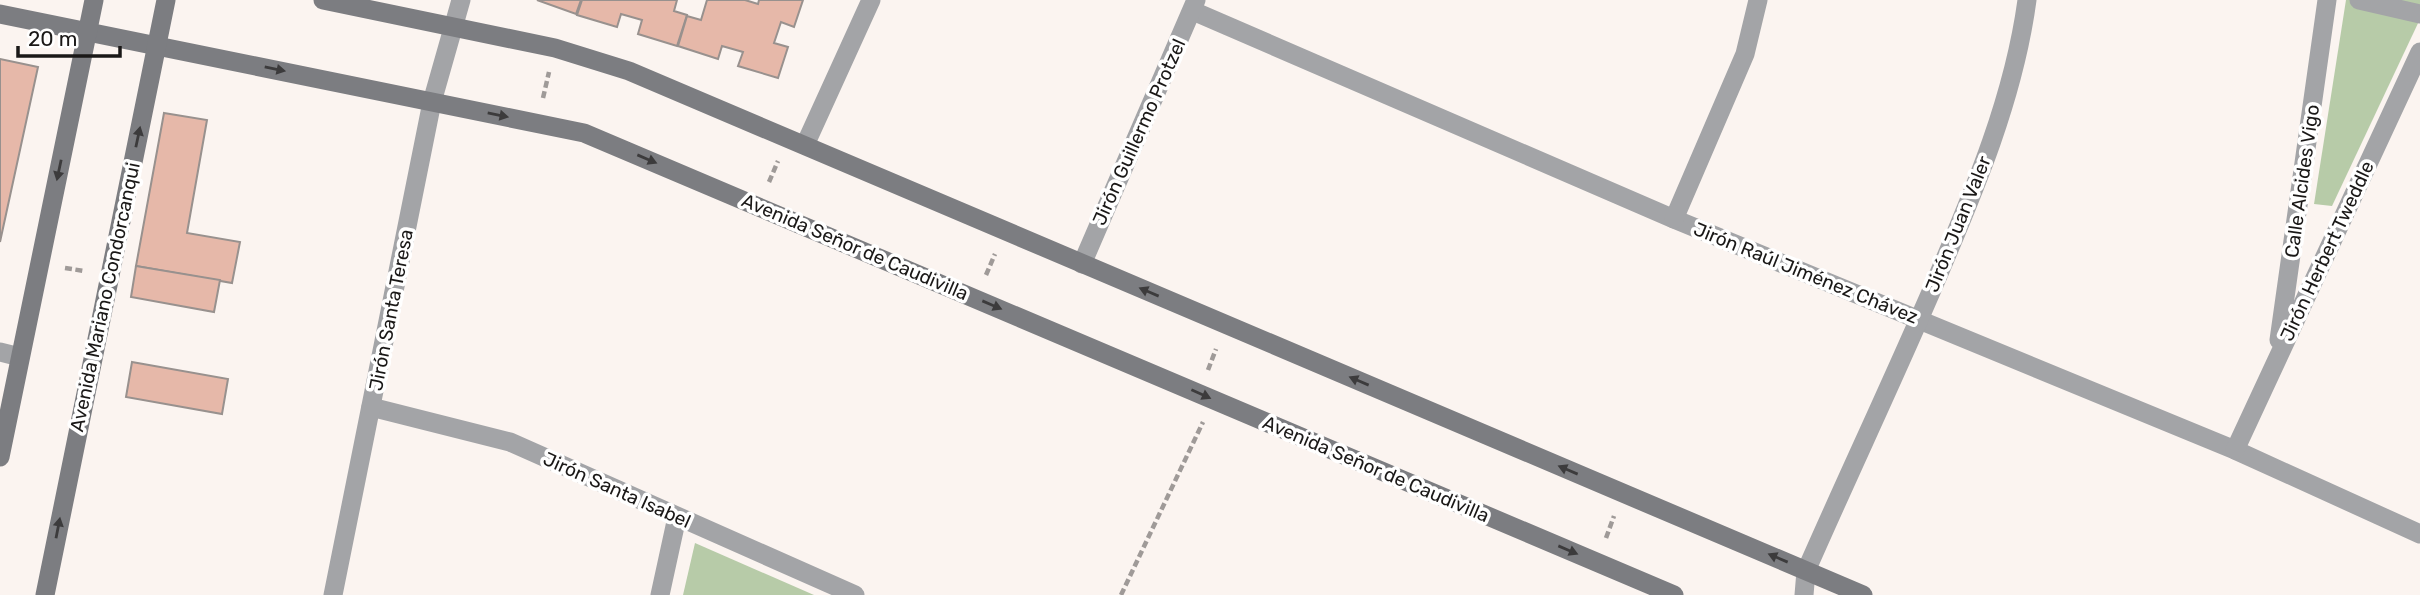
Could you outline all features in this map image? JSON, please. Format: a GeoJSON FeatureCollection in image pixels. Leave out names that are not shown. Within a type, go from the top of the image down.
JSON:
{"type":"FeatureCollection","features":[{"type":"Feature","properties":{"kind":"main road"},"geometry":{"type":"LineString","coordinates":[[0,457],[94,0]]}},
{"type":"Feature","properties":{"kind":"main road","name":"Avenida Mariano Condorcanqui"},"geometry":{"type":"LineString","coordinates":[[45,595],[166,0]]}},
{"type":"Feature","properties":{"kind":"main road"},"geometry":{"type":"LineString","coordinates":[[323,0],[555,48],[629,71],[1863,595]]}},
{"type":"Feature","properties":{"kind":"main road","name":"Avenida Señor de Caudivilla"},"geometry":{"type":"LineString","coordinates":[[0,14],[584,133],[1674,595]]}},
{"type":"Feature","properties":{"kind":"street","name":"Jirón Santa Teresa"},"geometry":{"type":"LineString","coordinates":[[333,595],[432,102],[461,0]]}},
{"type":"Feature","properties":{"kind":"street"},"geometry":{"type":"LineString","coordinates":[[797,142],[871,0]]}},
{"type":"Feature","properties":{"kind":"street"},"geometry":{"type":"LineString","coordinates":[[1674,219],[1745,54],[1758,0]]}},
{"type":"Feature","properties":{"kind":"street","name":"Jirón Juan Valer"},"geometry":{"type":"LineString","coordinates":[[1804,595],[1806,570],[1964,216],[1990,147],[2009,86],[2026,0]]}},
{"type":"Feature","properties":{"kind":"street","name":"Calle Alcides Vigo"},"geometry":{"type":"LineString","coordinates":[[2276,362],[2327,0]]}},
{"type":"Feature","properties":{"kind":"street"},"geometry":{"type":"LineString","coordinates":[[2359,0],[2420,14]]}},
{"type":"Feature","properties":{"kind":"street","name":"Jirón Raúl Jiménez Chávez"},"geometry":{"type":"LineString","coordinates":[[1194,5],[1674,219],[2235,450],[2420,534]]}},
{"type":"Feature","properties":{"kind":"street","name":"Jirón Guillermo Protzel"},"geometry":{"type":"LineString","coordinates":[[1082,264],[1194,5]]}},
{"type":"Feature","properties":{"kind":"street","name":"Jirón Herbert Tweddle"},"geometry":{"type":"LineString","coordinates":[[2235,450],[2420,52]]}},
{"type":"Feature","properties":{"kind":"street"},"geometry":{"type":"LineString","coordinates":[[0,352],[20,357]]}},
{"type":"Feature","properties":{"kind":"street","name":"Jirón Santa Isabel"},"geometry":{"type":"LineString","coordinates":[[371,407],[510,442],[855,595]]}},
{"type":"Feature","properties":{"kind":"street"},"geometry":{"type":"LineString","coordinates":[[660,595],[677,517]]}},
{"type":"Feature","properties":{"kind":"path"},"geometry":{"type":"LineString","coordinates":[[536,122],[555,48]]}},
{"type":"Feature","properties":{"kind":"path"},"geometry":{"type":"LineString","coordinates":[[759,206],[797,142]]}},
{"type":"Feature","properties":{"kind":"path"},"geometry":{"type":"LineString","coordinates":[[976,298],[1006,231]]}},
{"type":"Feature","properties":{"kind":"path"},"geometry":{"type":"LineString","coordinates":[[40,264],[110,275]]}},
{"type":"Feature","properties":{"kind":"path"},"geometry":{"type":"LineString","coordinates":[[1121,595],[1205,396],[1226,325]]}},
{"type":"Feature","properties":{"kind":"path"},"geometry":{"type":"LineString","coordinates":[[1596,562],[1624,493]]}},
{"type":"Feature","properties":{"kind":"green space"},"geometry":{"type":"Polygon","coordinates":[[[2346,0],[2420,0],[2420,19],[2332,206],[2314,204],[2346,0]]]}},
{"type":"Feature","properties":{"kind":"green space"},"geometry":{"type":"Polygon","coordinates":[[[695,543],[814,595],[683,595],[695,543]]]}},
{"type":"Feature","properties":{"kind":"building"},"geometry":{"type":"Polygon","coordinates":[[[537,0],[581,0],[576,14],[537,0]]]}},
{"type":"Feature","properties":{"kind":"building"},"geometry":{"type":"Polygon","coordinates":[[[582,0],[677,0],[674,11],[687,15],[677,46],[638,34],[642,20],[621,14],[617,27],[577,15],[582,0]]]}},
{"type":"Feature","properties":{"kind":"building"},"geometry":{"type":"Polygon","coordinates":[[[707,0],[745,0],[758,4],[759,0],[803,0],[794,27],[781,22],[774,43],[788,47],[778,78],[738,66],[743,52],[722,46],[718,59],[678,46],[687,16],[701,20],[707,0]]]}},
{"type":"Feature","properties":{"kind":"building"},"geometry":{"type":"Polygon","coordinates":[[[0,59],[38,67],[0,242],[0,59]]]}},
{"type":"Feature","properties":{"kind":"building"},"geometry":{"type":"Polygon","coordinates":[[[164,113],[207,120],[187,233],[240,242],[232,283],[136,266],[164,113]]]}},
{"type":"Feature","properties":{"kind":"building"},"geometry":{"type":"Polygon","coordinates":[[[136,266],[220,280],[214,312],[131,297],[136,266]]]}},
{"type":"Feature","properties":{"kind":"building"},"geometry":{"type":"Polygon","coordinates":[[[132,362],[228,379],[222,414],[126,397],[132,362]]]}}]}
